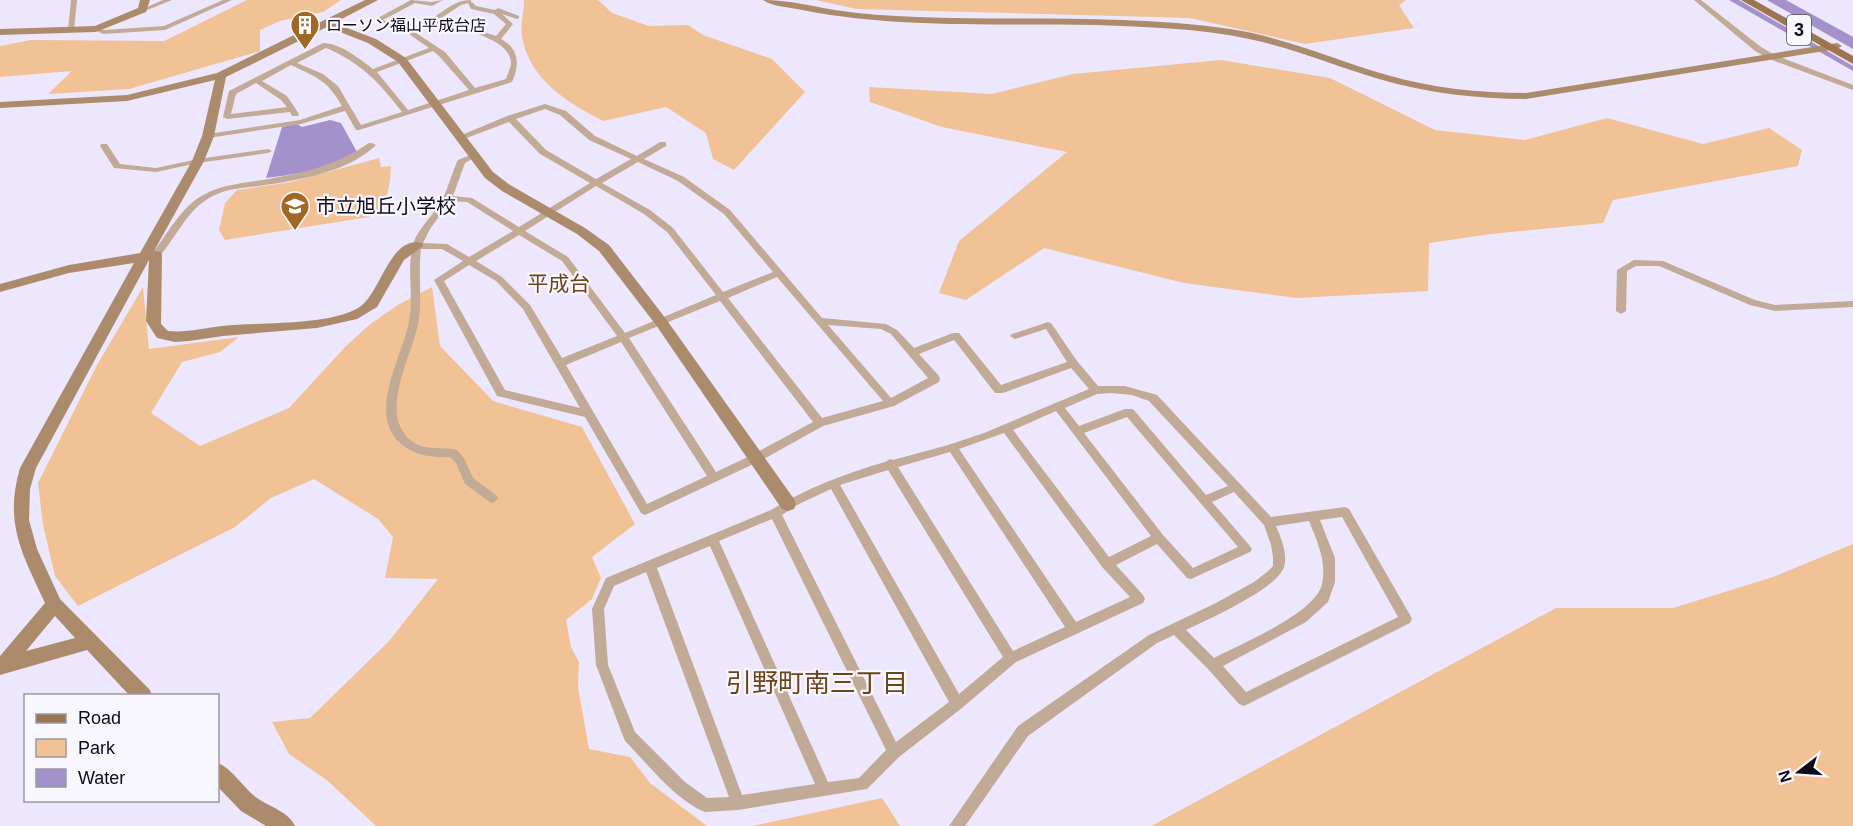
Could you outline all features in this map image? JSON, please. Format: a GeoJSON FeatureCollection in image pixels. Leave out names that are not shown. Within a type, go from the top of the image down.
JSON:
{"type":"FeatureCollection","features":[{"type":"Feature","properties":{"kind":"main road","name":"3"},"geometry":{"type":"LineString","coordinates":[[1746,0],[1853,55]]}},
{"type":"Feature","properties":{"kind":"main road","name":"3"},"geometry":{"type":"LineString","coordinates":[[1756,0],[1833,46],[1853,61]]}},
{"type":"Feature","properties":{"kind":"street"},"geometry":{"type":"LineString","coordinates":[[72,30],[74,0]]}},
{"type":"Feature","properties":{"kind":"street"},"geometry":{"type":"LineString","coordinates":[[96,29],[144,5],[169,0]]}},
{"type":"Feature","properties":{"kind":"street"},"geometry":{"type":"LineString","coordinates":[[0,32],[96,29],[104,32],[165,28],[229,0]]}},
{"type":"Feature","properties":{"kind":"street"},"geometry":{"type":"LineString","coordinates":[[0,105],[61,104],[127,98],[151,94],[221,75],[373,0]]}},
{"type":"Feature","properties":{"kind":"street"},"geometry":{"type":"LineString","coordinates":[[440,0],[432,4],[414,1],[377,20],[408,31],[442,54],[473,91]]}},
{"type":"Feature","properties":{"kind":"street"},"geometry":{"type":"LineString","coordinates":[[768,0],[871,17],[1168,26],[1230,32],[1257,37],[1416,85],[1485,97],[1526,96],[1833,46]]}},
{"type":"Feature","properties":{"kind":"street"},"geometry":{"type":"LineString","coordinates":[[1697,0],[1752,45],[1772,57],[1853,88]]}},
{"type":"Feature","properties":{"kind":"street"},"geometry":{"type":"LineString","coordinates":[[408,31],[432,21],[459,3],[469,2],[501,10],[517,17]]}},
{"type":"Feature","properties":{"kind":"street"},"geometry":{"type":"LineString","coordinates":[[469,2],[473,8],[496,12],[510,24],[498,38]]}},
{"type":"Feature","properties":{"kind":"street"},"geometry":{"type":"LineString","coordinates":[[292,63],[320,76],[335,88],[359,128],[509,80],[514,71],[514,61],[510,49],[498,38],[432,21]]}},
{"type":"Feature","properties":{"kind":"street"},"geometry":{"type":"LineString","coordinates":[[326,23],[372,41],[402,60],[489,175],[506,188],[581,231],[604,248],[661,322],[788,504]]}},
{"type":"Feature","properties":{"kind":"street"},"geometry":{"type":"LineString","coordinates":[[291,110],[227,117],[232,93],[326,45],[356,58],[374,71],[407,113]]}},
{"type":"Feature","properties":{"kind":"street"},"geometry":{"type":"LineString","coordinates":[[374,71],[433,49]]}},
{"type":"Feature","properties":{"kind":"street"},"geometry":{"type":"LineString","coordinates":[[140,694],[54,604],[29,549],[21,520],[22,489],[40,441],[151,255],[198,161],[208,136],[221,75]]}},
{"type":"Feature","properties":{"kind":"street"},"geometry":{"type":"LineString","coordinates":[[256,80],[284,98],[301,122]]}},
{"type":"Feature","properties":{"kind":"street"},"geometry":{"type":"LineString","coordinates":[[460,137],[545,106],[563,113],[592,138],[681,179],[727,212],[890,403]]}},
{"type":"Feature","properties":{"kind":"street"},"geometry":{"type":"LineString","coordinates":[[208,136],[301,122],[345,108]]}},
{"type":"Feature","properties":{"kind":"street"},"geometry":{"type":"LineString","coordinates":[[510,118],[543,152],[647,212],[670,230],[820,423]]}},
{"type":"Feature","properties":{"kind":"street"},"geometry":{"type":"LineString","coordinates":[[590,414],[501,393],[439,280],[663,144]]}},
{"type":"Feature","properties":{"kind":"street"},"geometry":{"type":"LineString","coordinates":[[0,288],[69,269],[151,255],[165,246],[194,205],[204,197],[223,189],[298,177],[351,160],[372,145]]}},
{"type":"Feature","properties":{"kind":"street"},"geometry":{"type":"LineString","coordinates":[[104,146],[117,166],[156,170],[198,161],[268,151]]}},
{"type":"Feature","properties":{"kind":"street"},"geometry":{"type":"LineString","coordinates":[[473,156],[461,162],[448,198],[428,225],[417,246],[413,328],[399,364],[390,415],[396,432],[411,447],[427,453],[453,453],[460,461],[469,481],[492,498]]}},
{"type":"Feature","properties":{"kind":"street"},"geometry":{"type":"LineString","coordinates":[[448,198],[469,200],[565,259],[623,337],[714,477]]}},
{"type":"Feature","properties":{"kind":"street"},"geometry":{"type":"LineString","coordinates":[[151,255],[153,321],[156,329],[166,336],[179,336],[256,330],[340,318],[363,312],[380,298],[398,256],[406,249],[417,246],[444,246],[499,279],[527,307],[645,510],[756,458],[820,423],[890,403],[935,379],[894,332],[883,326],[819,321]]}},
{"type":"Feature","properties":{"kind":"street"},"geometry":{"type":"LineString","coordinates":[[1621,311],[1622,270],[1634,263],[1660,263],[1753,303],[1775,308],[1853,304]]}},
{"type":"Feature","properties":{"kind":"street"},"geometry":{"type":"LineString","coordinates":[[560,363],[778,273]]}},
{"type":"Feature","properties":{"kind":"street"},"geometry":{"type":"LineString","coordinates":[[1015,336],[1048,325],[1073,364],[1096,390]]}},
{"type":"Feature","properties":{"kind":"street"},"geometry":{"type":"LineString","coordinates":[[912,353],[956,336],[999,390],[1073,364]]}},
{"type":"Feature","properties":{"kind":"street"},"geometry":{"type":"LineString","coordinates":[[956,826],[1023,731],[1153,639],[1266,581],[1278,568],[1278,548],[1269,522],[1153,398],[1136,390],[1119,388],[1096,390],[952,447],[890,463],[833,483],[788,504],[775,513],[610,582],[598,609],[602,665],[630,736],[680,787],[705,804],[738,803],[862,784],[894,752],[957,704],[1011,658],[1138,599],[1107,564],[1005,427]]}},
{"type":"Feature","properties":{"kind":"street"},"geometry":{"type":"LineString","coordinates":[[1058,406],[1077,431],[1160,538],[1191,574],[1246,549],[1129,412],[1077,431]]}},
{"type":"Feature","properties":{"kind":"street"},"geometry":{"type":"LineString","coordinates":[[952,447],[1074,630]]}},
{"type":"Feature","properties":{"kind":"street"},"geometry":{"type":"LineString","coordinates":[[890,463],[1011,658]]}},
{"type":"Feature","properties":{"kind":"street"},"geometry":{"type":"LineString","coordinates":[[833,483],[957,704]]}},
{"type":"Feature","properties":{"kind":"street"},"geometry":{"type":"LineString","coordinates":[[1205,501],[1236,487]]}},
{"type":"Feature","properties":{"kind":"street"},"geometry":{"type":"LineString","coordinates":[[1176,629],[1213,665],[1244,700],[1406,619],[1345,512],[1269,522]]}},
{"type":"Feature","properties":{"kind":"street"},"geometry":{"type":"LineString","coordinates":[[775,513],[894,752]]}},
{"type":"Feature","properties":{"kind":"street"},"geometry":{"type":"LineString","coordinates":[[1213,665],[1302,618],[1323,598],[1329,582],[1329,558],[1313,516]]}},
{"type":"Feature","properties":{"kind":"street"},"geometry":{"type":"LineString","coordinates":[[1107,564],[1160,538]]}},
{"type":"Feature","properties":{"kind":"street"},"geometry":{"type":"LineString","coordinates":[[713,540],[824,789]]}},
{"type":"Feature","properties":{"kind":"street"},"geometry":{"type":"LineString","coordinates":[[650,566],[738,803]]}},
{"type":"Feature","properties":{"kind":"street"},"geometry":{"type":"LineString","coordinates":[[2,667],[54,604]]}},
{"type":"Feature","properties":{"kind":"street"},"geometry":{"type":"LineString","coordinates":[[2,667],[91,641]]}},
{"type":"Feature","properties":{"kind":"street"},"geometry":{"type":"LineString","coordinates":[[219,774],[248,804],[285,826]]}},
{"type":"Feature","properties":{"kind":"green space"},"geometry":{"type":"Polygon","coordinates":[[[247,0],[341,0],[323,12],[280,21],[260,30],[260,51],[129,89],[48,94],[72,71],[0,77],[0,46],[31,40],[164,41],[247,0]]]}},
{"type":"Feature","properties":{"kind":"green space"},"geometry":{"type":"Polygon","coordinates":[[[524,0],[598,0],[612,13],[649,26],[688,25],[703,35],[772,59],[805,92],[734,170],[713,159],[706,133],[666,107],[603,121],[564,98],[542,78],[526,52],[522,37],[524,0]]]}},
{"type":"Feature","properties":{"kind":"green space"},"geometry":{"type":"Polygon","coordinates":[[[816,0],[1406,0],[1399,5],[1414,28],[1305,44],[1190,18],[856,9],[816,0]]]}},
{"type":"Feature","properties":{"kind":"green space"},"geometry":{"type":"Polygon","coordinates":[[[1221,60],[1330,78],[1435,130],[1525,140],[1607,118],[1703,144],[1769,128],[1802,150],[1798,166],[1613,200],[1603,223],[1491,234],[1429,243],[1428,291],[1297,298],[1184,283],[1044,248],[966,300],[939,293],[959,241],[1067,152],[942,127],[870,102],[869,87],[992,94],[1073,74],[1221,60]]]}},
{"type":"Feature","properties":{"kind":"green space"},"geometry":{"type":"Polygon","coordinates":[[[379,158],[381,167],[391,166],[389,188],[380,208],[369,217],[225,240],[219,230],[225,203],[237,190],[291,182],[379,158]]]}},
{"type":"Feature","properties":{"kind":"green space"},"geometry":{"type":"Polygon","coordinates":[[[143,287],[149,349],[239,337],[220,352],[182,362],[151,413],[200,446],[289,408],[344,348],[369,325],[396,306],[432,287],[440,346],[493,401],[582,427],[635,524],[592,557],[601,578],[592,599],[566,620],[571,647],[579,662],[578,687],[589,749],[630,757],[650,783],[707,826],[376,826],[328,781],[289,754],[272,722],[310,718],[389,641],[438,579],[385,578],[393,537],[378,519],[314,479],[271,498],[235,527],[78,606],[55,576],[43,525],[38,483],[97,365],[143,287]]]}},
{"type":"Feature","properties":{"kind":"green space"},"geometry":{"type":"Polygon","coordinates":[[[1853,544],[1853,826],[1151,826],[1556,608],[1673,608],[1773,577],[1853,544]]]}},
{"type":"Feature","properties":{"kind":"green space"},"geometry":{"type":"Polygon","coordinates":[[[882,798],[900,826],[753,826],[882,798]]]}},
{"type":"Feature","properties":{"kind":"water"},"geometry":{"type":"Polygon","coordinates":[[[1729,0],[1739,0],[1853,66],[1853,71],[1729,0]]]}},
{"type":"Feature","properties":{"kind":"water"},"geometry":{"type":"Polygon","coordinates":[[[1767,0],[1786,0],[1853,37],[1853,49],[1767,0]]]}},
{"type":"Feature","properties":{"kind":"water"},"geometry":{"type":"Polygon","coordinates":[[[330,120],[341,123],[357,152],[325,167],[266,178],[282,127],[297,124],[302,127],[330,120]]]}},
{"type":"Feature","properties":{"kind":"place","name":"ローソン福山平成台店"},"geometry":{"type":"Point","coordinates":[305,50]}},
{"type":"Feature","properties":{"kind":"place","name":"市立旭丘小学校"},"geometry":{"type":"Point","coordinates":[295,232]}},
{"type":"Feature","properties":{"kind":"district","name":"平成台"},"geometry":{"type":"Point","coordinates":[559,283]}},
{"type":"Feature","properties":{"kind":"district","name":"引野町南三丁目"},"geometry":{"type":"Point","coordinates":[817,683]}}]}
